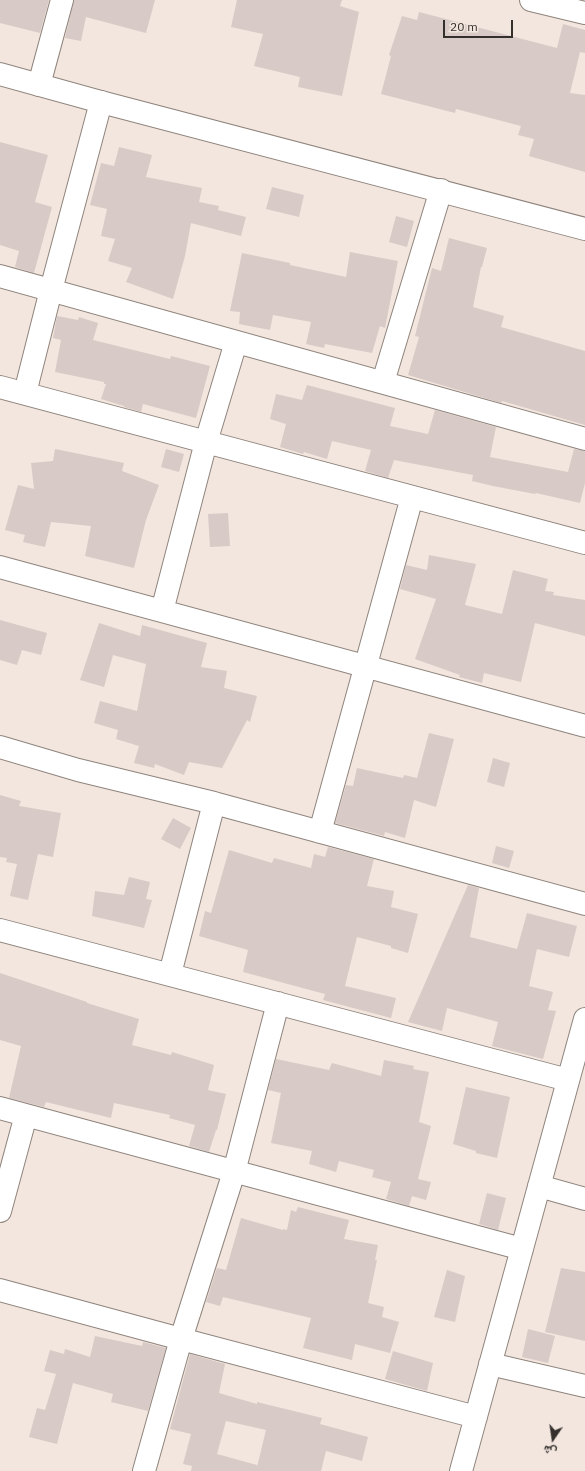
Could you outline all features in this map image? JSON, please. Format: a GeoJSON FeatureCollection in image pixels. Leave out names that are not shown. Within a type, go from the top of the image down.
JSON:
{"type":"FeatureCollection","features":[{"type":"Feature","properties":{"kind":"street"},"geometry":{"type":"LineString","coordinates":[[39,85],[62,0]]}},
{"type":"Feature","properties":{"kind":"street"},"geometry":{"type":"LineString","coordinates":[[531,0],[585,13]]}},
{"type":"Feature","properties":{"kind":"street"},"geometry":{"type":"LineString","coordinates":[[0,74],[585,229]]}},
{"type":"Feature","properties":{"kind":"street"},"geometry":{"type":"LineString","coordinates":[[25,393],[101,102]]}},
{"type":"Feature","properties":{"kind":"street"},"geometry":{"type":"LineString","coordinates":[[383,382],[441,190]]}},
{"type":"Feature","properties":{"kind":"street"},"geometry":{"type":"LineString","coordinates":[[0,276],[585,439]]}},
{"type":"Feature","properties":{"kind":"street"},"geometry":{"type":"LineString","coordinates":[[162,611],[206,442],[236,342]]}},
{"type":"Feature","properties":{"kind":"street"},"geometry":{"type":"LineString","coordinates":[[0,386],[585,543]]}},
{"type":"Feature","properties":{"kind":"street"},"geometry":{"type":"LineString","coordinates":[[320,832],[412,497]]}},
{"type":"Feature","properties":{"kind":"street"},"geometry":{"type":"LineString","coordinates":[[0,567],[585,726]]}},
{"type":"Feature","properties":{"kind":"street"},"geometry":{"type":"LineString","coordinates":[[0,746],[78,770],[214,803],[585,904]]}},
{"type":"Feature","properties":{"kind":"street"},"geometry":{"type":"LineString","coordinates":[[170,974],[214,803]]}},
{"type":"Feature","properties":{"kind":"street"},"geometry":{"type":"LineString","coordinates":[[0,930],[568,1080]]}},
{"type":"Feature","properties":{"kind":"street"},"geometry":{"type":"LineString","coordinates":[[144,1471],[181,1339],[234,1172],[278,1003]]}},
{"type":"Feature","properties":{"kind":"street"},"geometry":{"type":"LineString","coordinates":[[461,1471],[585,1019]]}},
{"type":"Feature","properties":{"kind":"street"},"geometry":{"type":"LineString","coordinates":[[0,1108],[522,1249]]}},
{"type":"Feature","properties":{"kind":"street"},"geometry":{"type":"LineString","coordinates":[[0,1211],[26,1115]]}},
{"type":"Feature","properties":{"kind":"street"},"geometry":{"type":"LineString","coordinates":[[539,1186],[585,1199]]}},
{"type":"Feature","properties":{"kind":"street"},"geometry":{"type":"LineString","coordinates":[[0,1290],[476,1417]]}},
{"type":"Feature","properties":{"kind":"street"},"geometry":{"type":"LineString","coordinates":[[490,1364],[585,1386]]}},
{"type":"Feature","properties":{"kind":"building"},"geometry":{"type":"Polygon","coordinates":[[[0,0],[49,0],[40,33],[0,23],[0,0]]]}},
{"type":"Feature","properties":{"kind":"building"},"geometry":{"type":"Polygon","coordinates":[[[74,0],[155,0],[146,33],[86,17],[81,41],[65,38],[74,0]]]}},
{"type":"Feature","properties":{"kind":"building"},"geometry":{"type":"Polygon","coordinates":[[[237,0],[342,0],[340,6],[359,12],[342,96],[298,87],[300,77],[254,66],[263,34],[231,27],[237,0]]]}},
{"type":"Feature","properties":{"kind":"building"},"geometry":{"type":"Polygon","coordinates":[[[419,12],[557,48],[563,24],[585,30],[585,53],[580,52],[570,93],[585,95],[585,172],[529,156],[534,139],[518,135],[521,126],[456,109],[455,113],[381,94],[391,56],[389,55],[402,16],[417,20],[419,12]]]}},
{"type":"Feature","properties":{"kind":"building"},"geometry":{"type":"Polygon","coordinates":[[[0,142],[48,155],[35,202],[52,207],[34,273],[15,267],[19,251],[0,245],[0,142]]]}},
{"type":"Feature","properties":{"kind":"building"},"geometry":{"type":"Polygon","coordinates":[[[119,147],[152,155],[146,177],[202,188],[199,202],[219,206],[218,210],[246,217],[241,236],[191,223],[185,256],[173,299],[126,282],[132,268],[108,261],[115,239],[101,236],[107,209],[90,205],[101,163],[114,166],[119,147]]]}},
{"type":"Feature","properties":{"kind":"building"},"geometry":{"type":"Polygon","coordinates":[[[272,187],[304,195],[299,217],[266,209],[272,187]]]}},
{"type":"Feature","properties":{"kind":"building"},"geometry":{"type":"Polygon","coordinates":[[[396,216],[414,221],[407,247],[389,242],[396,216]]]}},
{"type":"Feature","properties":{"kind":"building"},"geometry":{"type":"Polygon","coordinates":[[[449,238],[487,248],[481,267],[473,307],[504,316],[501,327],[585,351],[585,425],[502,401],[501,403],[408,375],[419,337],[415,336],[432,268],[441,271],[449,238]]]}},
{"type":"Feature","properties":{"kind":"building"},"geometry":{"type":"Polygon","coordinates":[[[350,252],[398,261],[385,328],[380,326],[372,353],[325,344],[324,348],[306,344],[311,322],[273,315],[270,330],[239,324],[240,312],[230,311],[242,253],[346,277],[350,252]]]}},
{"type":"Feature","properties":{"kind":"building"},"geometry":{"type":"Polygon","coordinates":[[[57,316],[78,320],[79,317],[98,323],[93,340],[170,359],[171,356],[210,366],[196,418],[143,404],[141,412],[124,407],[101,399],[106,384],[104,384],[104,382],[55,372],[61,340],[53,338],[57,316]]]}},
{"type":"Feature","properties":{"kind":"building"},"geometry":{"type":"Polygon","coordinates":[[[307,385],[395,408],[390,426],[428,434],[435,410],[496,427],[490,457],[568,472],[574,449],[585,451],[585,483],[580,503],[472,481],[473,475],[394,460],[388,478],[365,471],[371,450],[332,441],[327,459],[280,447],[286,424],[270,419],[276,394],[302,400],[307,385]]]}},
{"type":"Feature","properties":{"kind":"building"},"geometry":{"type":"Polygon","coordinates":[[[55,449],[124,463],[122,471],[159,485],[146,520],[134,568],[85,556],[91,526],[51,522],[45,547],[23,542],[25,535],[5,530],[18,485],[34,489],[31,463],[53,461],[55,449]]]}},
{"type":"Feature","properties":{"kind":"building"},"geometry":{"type":"Polygon","coordinates":[[[166,449],[184,454],[179,472],[161,467],[166,449]]]}},
{"type":"Feature","properties":{"kind":"building"},"geometry":{"type":"Polygon","coordinates":[[[228,513],[230,546],[210,547],[208,514],[228,513]]]}},
{"type":"Feature","properties":{"kind":"building"},"geometry":{"type":"Polygon","coordinates":[[[429,555],[476,564],[465,605],[502,614],[513,570],[548,579],[545,591],[554,592],[553,595],[585,600],[585,636],[535,623],[521,682],[484,673],[482,683],[459,677],[460,675],[415,659],[436,599],[400,589],[406,565],[427,570],[429,555]]]}},
{"type":"Feature","properties":{"kind":"building"},"geometry":{"type":"Polygon","coordinates":[[[0,620],[47,633],[41,655],[22,650],[17,665],[0,660],[0,620]]]}},
{"type":"Feature","properties":{"kind":"building"},"geometry":{"type":"Polygon","coordinates":[[[99,623],[140,636],[142,625],[207,643],[201,667],[227,671],[224,688],[257,696],[250,722],[247,720],[222,768],[189,762],[184,775],[155,764],[154,768],[134,763],[139,746],[116,739],[118,730],[94,723],[100,701],[137,711],[146,664],[113,655],[104,687],[80,680],[99,623]]]}},
{"type":"Feature","properties":{"kind":"building"},"geometry":{"type":"Polygon","coordinates":[[[429,733],[454,739],[436,807],[414,800],[405,838],[385,832],[384,836],[335,823],[346,785],[353,786],[357,768],[403,778],[404,775],[417,778],[429,733]]]}},
{"type":"Feature","properties":{"kind":"building"},"geometry":{"type":"Polygon","coordinates":[[[493,758],[510,763],[504,787],[487,782],[493,758]]]}},
{"type":"Feature","properties":{"kind":"building"},"geometry":{"type":"Polygon","coordinates":[[[0,795],[21,801],[19,806],[61,813],[53,857],[38,854],[28,900],[10,896],[17,864],[6,862],[7,858],[0,857],[0,795]]]}},
{"type":"Feature","properties":{"kind":"building"},"geometry":{"type":"Polygon","coordinates":[[[173,818],[191,828],[180,849],[161,839],[173,818]]]}},
{"type":"Feature","properties":{"kind":"building"},"geometry":{"type":"Polygon","coordinates":[[[496,846],[514,851],[509,868],[492,863],[496,846]]]}},
{"type":"Feature","properties":{"kind":"building"},"geometry":{"type":"Polygon","coordinates":[[[328,847],[374,859],[367,886],[394,891],[391,907],[418,914],[408,953],[391,948],[391,946],[357,937],[345,986],[396,998],[391,1018],[323,1000],[325,994],[243,972],[248,950],[199,936],[205,911],[211,913],[229,850],[272,863],[274,858],[311,868],[314,854],[325,857],[328,847]]]}},
{"type":"Feature","properties":{"kind":"building"},"geometry":{"type":"Polygon","coordinates":[[[129,877],[150,882],[146,899],[152,900],[144,928],[92,916],[95,891],[124,895],[129,877]]]}},
{"type":"Feature","properties":{"kind":"building"},"geometry":{"type":"Polygon","coordinates":[[[468,885],[479,888],[470,937],[517,949],[527,913],[577,926],[569,957],[537,949],[529,986],[553,992],[548,1010],[556,1011],[543,1059],[492,1046],[498,1022],[447,1008],[442,1031],[408,1022],[468,885]]]}},
{"type":"Feature","properties":{"kind":"building"},"geometry":{"type":"Polygon","coordinates":[[[0,973],[139,1019],[132,1045],[171,1055],[172,1052],[214,1065],[208,1090],[226,1094],[217,1130],[209,1152],[189,1146],[195,1125],[169,1118],[170,1115],[114,1103],[111,1118],[46,1102],[44,1107],[9,1098],[21,1046],[0,1040],[0,973]]]}},
{"type":"Feature","properties":{"kind":"building"},"geometry":{"type":"Polygon","coordinates":[[[276,1059],[329,1070],[332,1063],[381,1076],[384,1060],[414,1066],[413,1069],[429,1072],[419,1122],[431,1126],[418,1179],[431,1182],[426,1200],[412,1196],[409,1206],[386,1199],[391,1182],[372,1177],[374,1170],[339,1161],[336,1172],[309,1164],[312,1151],[271,1143],[281,1093],[268,1090],[276,1059]]]}},
{"type":"Feature","properties":{"kind":"building"},"geometry":{"type":"Polygon","coordinates":[[[466,1087],[510,1097],[497,1158],[476,1153],[476,1151],[453,1144],[466,1087]]]}},
{"type":"Feature","properties":{"kind":"building"},"geometry":{"type":"Polygon","coordinates":[[[487,1193],[506,1198],[498,1230],[479,1224],[487,1193]]]}},
{"type":"Feature","properties":{"kind":"building"},"geometry":{"type":"Polygon","coordinates":[[[298,1207],[349,1220],[344,1239],[378,1245],[375,1260],[377,1260],[368,1303],[384,1307],[382,1317],[399,1322],[390,1353],[355,1344],[352,1360],[303,1348],[311,1318],[223,1297],[220,1306],[206,1302],[217,1268],[226,1270],[241,1218],[287,1230],[291,1210],[296,1212],[298,1207]]]}},
{"type":"Feature","properties":{"kind":"building"},"geometry":{"type":"Polygon","coordinates":[[[561,1268],[585,1272],[585,1341],[545,1332],[561,1268]]]}},
{"type":"Feature","properties":{"kind":"building"},"geometry":{"type":"Polygon","coordinates":[[[447,1270],[465,1276],[455,1322],[434,1317],[447,1270]]]}},
{"type":"Feature","properties":{"kind":"building"},"geometry":{"type":"Polygon","coordinates":[[[528,1329],[555,1336],[548,1363],[522,1357],[528,1329]]]}},
{"type":"Feature","properties":{"kind":"building"},"geometry":{"type":"Polygon","coordinates":[[[95,1336],[142,1346],[143,1342],[166,1348],[148,1411],[111,1402],[113,1394],[73,1383],[57,1444],[29,1437],[37,1408],[45,1410],[56,1374],[44,1371],[50,1350],[64,1354],[65,1349],[90,1357],[95,1336]]]}},
{"type":"Feature","properties":{"kind":"building"},"geometry":{"type":"Polygon","coordinates":[[[393,1351],[433,1363],[427,1391],[385,1379],[393,1351]]]}},
{"type":"Feature","properties":{"kind":"building"},"geometry":{"type":"Polygon","coordinates":[[[190,1354],[225,1364],[219,1393],[257,1404],[257,1402],[322,1418],[320,1424],[368,1437],[362,1461],[326,1451],[321,1471],[191,1471],[192,1466],[183,1464],[191,1434],[170,1429],[190,1354]],[[226,1421],[217,1454],[257,1465],[257,1467],[266,1430],[226,1421]]]}}]}
